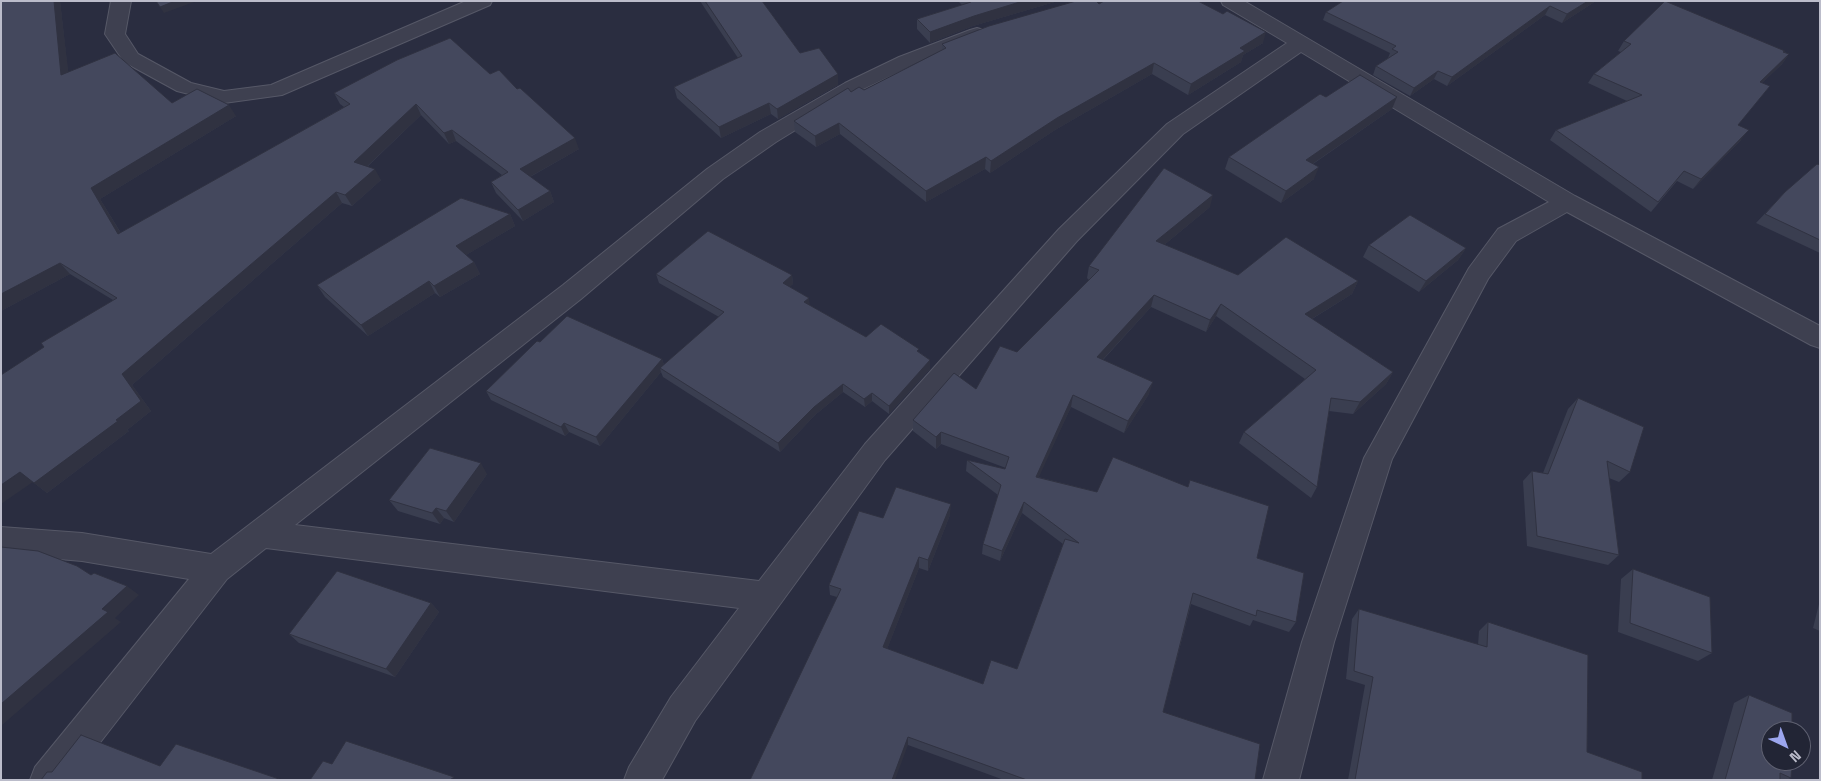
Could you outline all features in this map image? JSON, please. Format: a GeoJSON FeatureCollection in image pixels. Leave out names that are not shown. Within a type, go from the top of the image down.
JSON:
{"type":"FeatureCollection","features":[{"type":"Feature","properties":{"kind":"street"},"geometry":{"type":"LineString","coordinates":[[121,1],[115,34],[131,58],[184,87],[224,97],[275,91],[483,1]]}},
{"type":"Feature","properties":{"kind":"street"},"geometry":{"type":"LineString","coordinates":[[1230,1],[1262,8],[1301,43],[1567,202],[1820,338]]}},
{"type":"Feature","properties":{"kind":"street"},"geometry":{"type":"LineString","coordinates":[[48,780],[216,569],[572,292],[715,174],[760,142],[870,78],[906,61],[998,27]]}},
{"type":"Feature","properties":{"kind":"street"},"geometry":{"type":"LineString","coordinates":[[642,780],[683,709],[875,452],[1068,235],[1175,129],[1301,43]]}},
{"type":"Feature","properties":{"kind":"street"},"geometry":{"type":"LineString","coordinates":[[1281,780],[1318,642],[1378,458],[1478,274],[1507,235],[1567,202]]}},
{"type":"Feature","properties":{"kind":"street"},"geometry":{"type":"LineString","coordinates":[[261,534],[767,597]]}},
{"type":"Feature","properties":{"kind":"street"},"geometry":{"type":"LineString","coordinates":[[1,540],[82,547],[216,569]]}},
{"type":"Feature","properties":{"kind":"building"},"geometry":{"type":"Polygon","coordinates":[[[1,1],[54,1],[61,75],[115,53],[172,103],[197,89],[229,105],[91,188],[118,234],[350,104],[334,93],[397,60],[450,38],[490,74],[499,70],[517,89],[520,88],[575,138],[520,169],[550,191],[518,210],[491,182],[508,172],[452,130],[444,133],[416,104],[354,162],[375,169],[345,195],[336,192],[122,374],[141,401],[116,420],[118,421],[34,483],[20,472],[1,485],[1,375],[44,347],[41,343],[117,298],[60,263],[1,294],[1,1]]]}},
{"type":"Feature","properties":{"kind":"building"},"geometry":{"type":"Polygon","coordinates":[[[156,1],[175,1],[160,7],[156,1]]]}},
{"type":"Feature","properties":{"kind":"building"},"geometry":{"type":"Polygon","coordinates":[[[705,1],[762,1],[800,53],[819,48],[838,74],[777,109],[769,103],[719,127],[674,87],[742,56],[705,1]]]}},
{"type":"Feature","properties":{"kind":"building"},"geometry":{"type":"Polygon","coordinates":[[[1023,1],[930,32],[917,19],[971,2],[1023,1]]]}},
{"type":"Feature","properties":{"kind":"building"},"geometry":{"type":"Polygon","coordinates":[[[1076,1],[1096,1],[1099,4],[1104,1],[1198,1],[1223,14],[1227,11],[1266,32],[1240,48],[1245,51],[1191,84],[1154,63],[1057,118],[991,161],[986,157],[926,191],[839,123],[815,136],[794,121],[848,88],[851,92],[859,87],[864,90],[946,48],[942,44],[989,26],[1076,1]]]}},
{"type":"Feature","properties":{"kind":"building"},"geometry":{"type":"Polygon","coordinates":[[[1343,1],[1588,1],[1567,14],[1550,6],[1452,77],[1438,71],[1414,88],[1376,66],[1398,52],[1392,49],[1396,46],[1326,12],[1343,1]]]}},
{"type":"Feature","properties":{"kind":"building"},"geometry":{"type":"Polygon","coordinates":[[[1665,1],[1789,54],[1760,82],[1770,86],[1738,125],[1749,130],[1701,179],[1684,171],[1658,202],[1556,130],[1642,95],[1594,74],[1631,44],[1624,41],[1665,1]]]}},
{"type":"Feature","properties":{"kind":"building"},"geometry":{"type":"Polygon","coordinates":[[[1360,75],[1397,97],[1306,160],[1319,167],[1286,191],[1229,157],[1320,94],[1326,97],[1360,75]]]}},
{"type":"Feature","properties":{"kind":"building"},"geometry":{"type":"Polygon","coordinates":[[[1817,164],[1820,165],[1820,240],[1765,214],[1785,192],[1817,164]]]}},
{"type":"Feature","properties":{"kind":"building"},"geometry":{"type":"Polygon","coordinates":[[[1164,168],[1213,195],[1156,241],[1238,275],[1286,237],[1358,281],[1305,314],[1393,372],[1360,402],[1331,398],[1317,487],[1244,432],[1316,370],[1221,304],[1210,320],[1154,295],[1097,357],[1153,382],[1128,421],[1073,395],[1036,477],[1097,492],[1113,457],[1188,487],[1190,480],[1269,506],[1257,558],[1304,573],[1296,622],[1257,610],[1256,616],[1193,593],[1163,712],[1260,744],[1255,780],[1027,780],[908,737],[892,780],[750,780],[841,589],[829,585],[859,511],[883,518],[896,487],[951,504],[928,560],[919,557],[883,647],[983,684],[991,660],[1017,669],[1065,539],[1079,543],[1024,502],[1002,551],[983,544],[1001,485],[967,460],[1005,469],[1009,457],[941,432],[936,437],[913,420],[954,373],[976,389],[1000,346],[1017,352],[1099,270],[1089,266],[1164,168]]]}},
{"type":"Feature","properties":{"kind":"building"},"geometry":{"type":"Polygon","coordinates":[[[461,198],[510,214],[456,246],[474,262],[434,286],[429,281],[361,325],[317,285],[461,198]]]}},
{"type":"Feature","properties":{"kind":"building"},"geometry":{"type":"Polygon","coordinates":[[[1410,215],[1466,248],[1426,281],[1369,245],[1410,215]]]}},
{"type":"Feature","properties":{"kind":"building"},"geometry":{"type":"Polygon","coordinates":[[[708,231],[792,275],[783,283],[809,298],[804,302],[866,337],[881,324],[919,349],[917,351],[930,360],[889,406],[872,393],[864,399],[843,384],[814,407],[778,443],[660,368],[724,312],[656,274],[708,231]]]}},
{"type":"Feature","properties":{"kind":"building"},"geometry":{"type":"Polygon","coordinates":[[[567,316],[662,359],[596,437],[564,423],[561,427],[486,391],[537,341],[540,342],[567,316]]]}},
{"type":"Feature","properties":{"kind":"building"},"geometry":{"type":"Polygon","coordinates":[[[1578,398],[1644,427],[1630,472],[1607,461],[1619,555],[1537,536],[1532,471],[1548,474],[1578,398]]]}},
{"type":"Feature","properties":{"kind":"building"},"geometry":{"type":"Polygon","coordinates":[[[430,448],[481,463],[446,511],[436,508],[432,513],[389,500],[430,448]]]}},
{"type":"Feature","properties":{"kind":"building"},"geometry":{"type":"Polygon","coordinates":[[[1,547],[38,551],[77,566],[91,575],[94,573],[127,586],[102,609],[108,612],[1,704],[1,547]]]}},
{"type":"Feature","properties":{"kind":"building"},"geometry":{"type":"Polygon","coordinates":[[[1633,569],[1710,597],[1712,653],[1630,623],[1633,569]]]}},
{"type":"Feature","properties":{"kind":"building"},"geometry":{"type":"Polygon","coordinates":[[[337,571],[431,603],[386,669],[289,634],[337,571]]]}},
{"type":"Feature","properties":{"kind":"building"},"geometry":{"type":"Polygon","coordinates":[[[1359,609],[1487,647],[1488,622],[1588,655],[1587,752],[1642,772],[1642,780],[1355,780],[1373,677],[1354,671],[1359,609]]]}},
{"type":"Feature","properties":{"kind":"building"},"geometry":{"type":"Polygon","coordinates":[[[1749,695],[1792,713],[1792,721],[1761,721],[1761,771],[1791,771],[1791,778],[1780,773],[1780,780],[1725,780],[1749,695]]]}},
{"type":"Feature","properties":{"kind":"building"},"geometry":{"type":"Polygon","coordinates":[[[81,735],[160,766],[176,744],[282,780],[41,780],[47,772],[52,772],[81,735]]]}},
{"type":"Feature","properties":{"kind":"building"},"geometry":{"type":"Polygon","coordinates":[[[346,741],[454,777],[450,780],[310,780],[323,761],[332,764],[346,741]]]}}]}
